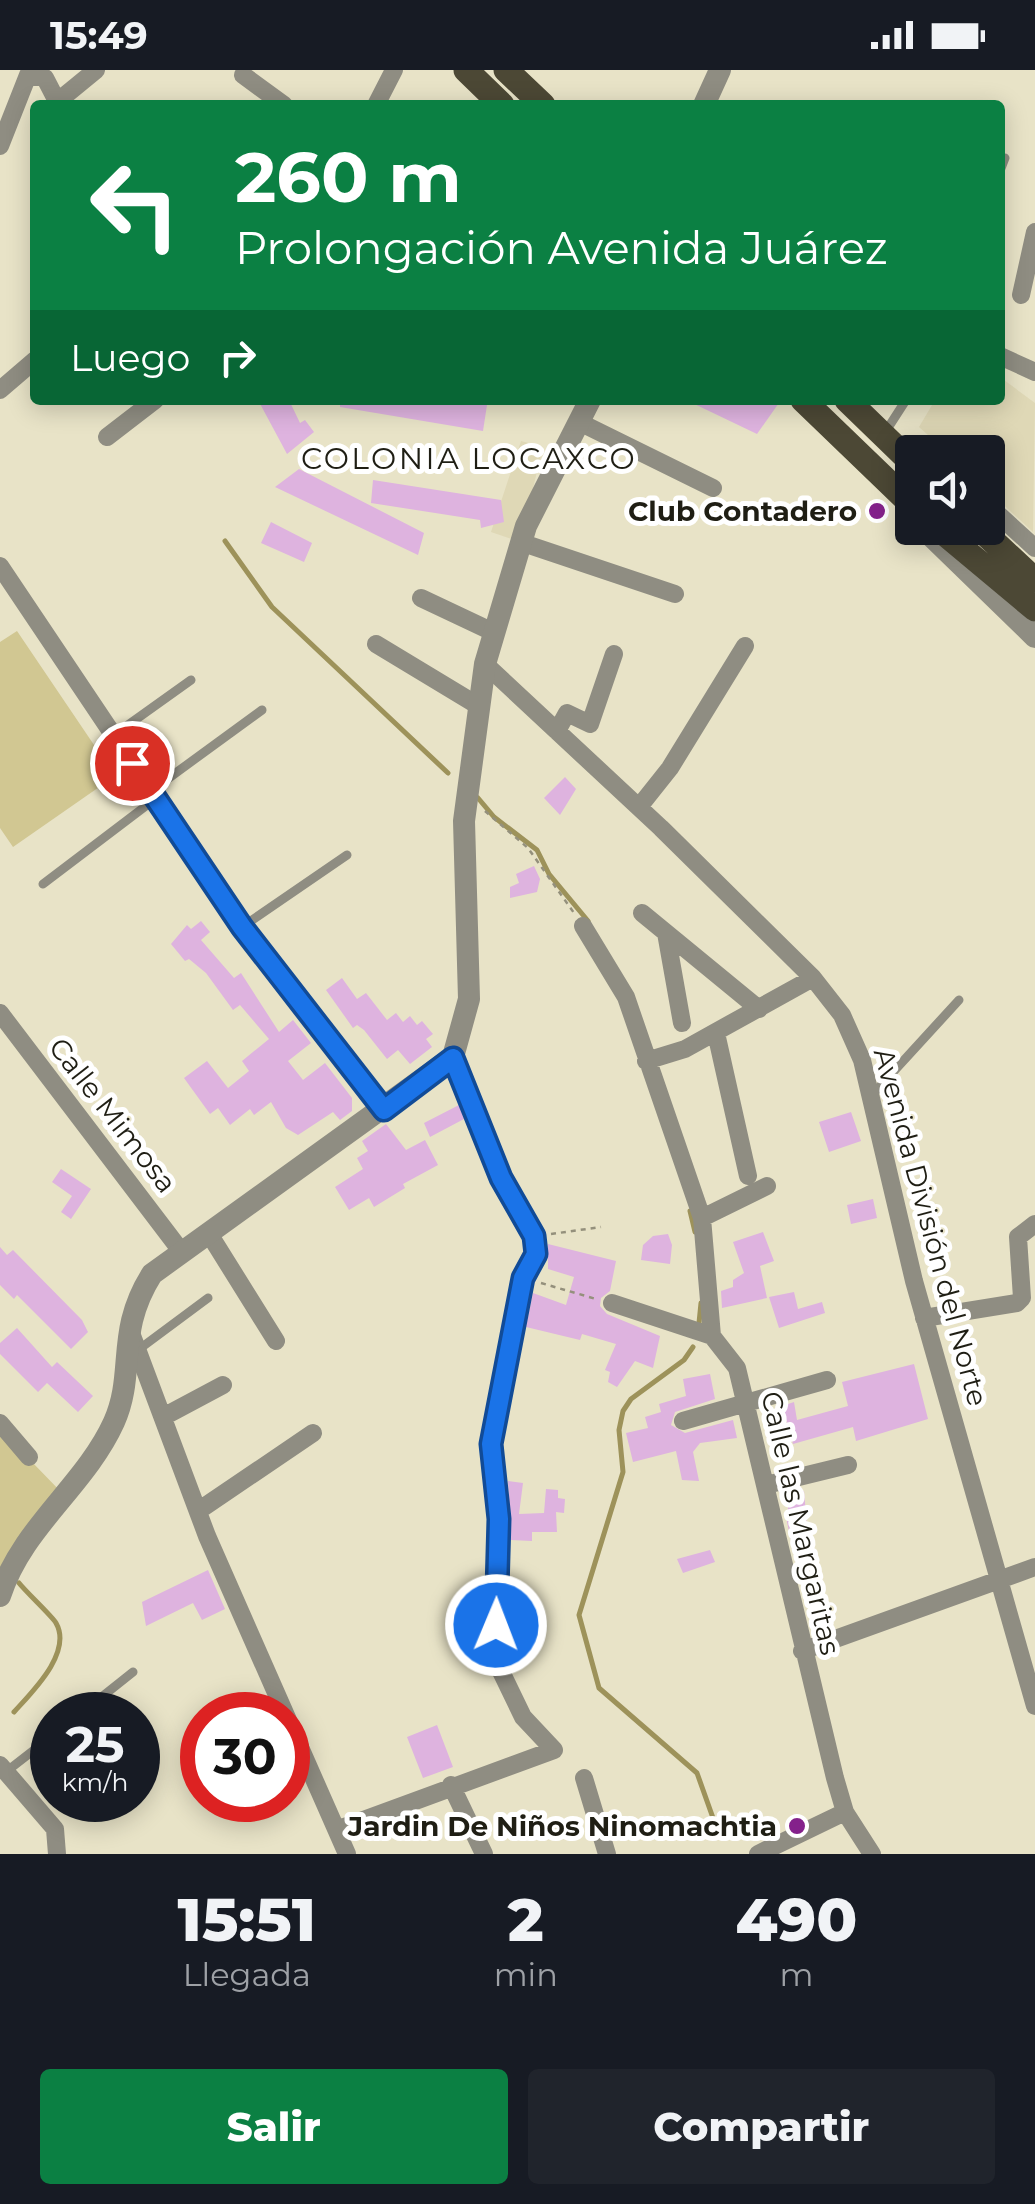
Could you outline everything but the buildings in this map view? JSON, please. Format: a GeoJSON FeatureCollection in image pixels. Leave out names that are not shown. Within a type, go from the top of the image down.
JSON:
{"type":"FeatureCollection","features":[{"type":"Feature","properties":{"kind":"main road"},"geometry":{"type":"LineString","coordinates":[[466,70],[497,100]]}},
{"type":"Feature","properties":{"kind":"main road"},"geometry":{"type":"LineString","coordinates":[[506,70],[538,100]]}},
{"type":"Feature","properties":{"kind":"main road"},"geometry":{"type":"LineString","coordinates":[[808,405],[895,490]]}},
{"type":"Feature","properties":{"kind":"main road"},"geometry":{"type":"LineString","coordinates":[[852,405],[895,446]]}},
{"type":"Feature","properties":{"kind":"main road"},"geometry":{"type":"LineString","coordinates":[[958,545],[1035,609]]}},
{"type":"Feature","properties":{"kind":"main road"},"geometry":{"type":"LineString","coordinates":[[997,545],[1035,580]]}},
{"type":"Feature","properties":{"kind":"street"},"geometry":{"type":"LineString","coordinates":[[61,100],[96,70]]}},
{"type":"Feature","properties":{"kind":"street"},"geometry":{"type":"LineString","coordinates":[[379,100],[394,70]]}},
{"type":"Feature","properties":{"kind":"street"},"geometry":{"type":"LineString","coordinates":[[706,100],[720,70]]}},
{"type":"Feature","properties":{"kind":"street"},"geometry":{"type":"LineString","coordinates":[[0,146],[28,75],[42,76],[56,100]]}},
{"type":"Feature","properties":{"kind":"street"},"geometry":{"type":"LineString","coordinates":[[243,75],[277,100]]}},
{"type":"Feature","properties":{"kind":"street"},"geometry":{"type":"LineString","coordinates":[[1022,295],[1035,232]]}},
{"type":"Feature","properties":{"kind":"street"},"geometry":{"type":"LineString","coordinates":[[1005,358],[1035,372]]}},
{"type":"Feature","properties":{"kind":"street"},"geometry":{"type":"LineString","coordinates":[[0,390],[30,364]]}},
{"type":"Feature","properties":{"kind":"street"},"geometry":{"type":"LineString","coordinates":[[107,437],[148,405]]}},
{"type":"Feature","properties":{"kind":"street"},"geometry":{"type":"LineString","coordinates":[[339,1829],[554,1750],[523,1717],[495,1659],[499,1519],[491,1444],[523,1278],[536,1254],[534,1236],[501,1178],[453,1058],[469,999],[464,821],[485,664],[492,632],[526,545],[588,405]]}},
{"type":"Feature","properties":{"kind":"street"},"geometry":{"type":"LineString","coordinates":[[579,422],[713,488]]}},
{"type":"Feature","properties":{"kind":"street"},"geometry":{"type":"LineString","coordinates":[[885,481],[895,493]]}},
{"type":"Feature","properties":{"kind":"street"},"geometry":{"type":"LineString","coordinates":[[1005,521],[1035,548]]}},
{"type":"Feature","properties":{"kind":"street"},"geometry":{"type":"LineString","coordinates":[[526,545],[676,594]]}},
{"type":"Feature","properties":{"kind":"street"},"geometry":{"type":"LineString","coordinates":[[940,545],[1035,637]]}},
{"type":"Feature","properties":{"kind":"street"},"geometry":{"type":"LineString","coordinates":[[0,566],[242,927],[384,1110]]}},
{"type":"Feature","properties":{"kind":"street"},"geometry":{"type":"LineString","coordinates":[[421,598],[492,632]]}},
{"type":"Feature","properties":{"kind":"street"},"geometry":{"type":"LineString","coordinates":[[376,644],[478,705]]}},
{"type":"Feature","properties":{"kind":"street"},"geometry":{"type":"LineString","coordinates":[[639,807],[670,768],[745,646]]}},
{"type":"Feature","properties":{"kind":"street"},"geometry":{"type":"LineString","coordinates":[[557,731],[567,714],[590,724],[614,654]]}},
{"type":"Feature","properties":{"kind":"street","name":"Avenida División del Norte"},"geometry":{"type":"LineString","coordinates":[[485,664],[639,807],[813,978],[842,1015],[862,1060],[924,1318],[1035,1706]]}},
{"type":"Feature","properties":{"kind":"street"},"geometry":{"type":"LineString","coordinates":[[642,913],[759,1009]]}},
{"type":"Feature","properties":{"kind":"street","name":"Calle las Margaritas"},"geometry":{"type":"LineString","coordinates":[[583,926],[626,998],[702,1218],[712,1336],[737,1368],[748,1402],[802,1651],[845,1812],[872,1854]]}},
{"type":"Feature","properties":{"kind":"street"},"geometry":{"type":"LineString","coordinates":[[666,933],[682,1023]]}},
{"type":"Feature","properties":{"kind":"street"},"geometry":{"type":"LineString","coordinates":[[646,1061],[716,1033],[813,978]]}},
{"type":"Feature","properties":{"kind":"street","name":"Calle Mimosa"},"geometry":{"type":"LineString","coordinates":[[0,1013],[180,1251]]}},
{"type":"Feature","properties":{"kind":"street"},"geometry":{"type":"LineString","coordinates":[[716,1033],[748,1176]]}},
{"type":"Feature","properties":{"kind":"street"},"geometry":{"type":"LineString","coordinates":[[2,1584],[31,1534],[98,1451],[116,1418],[128,1322],[152,1274],[453,1058]]}},
{"type":"Feature","properties":{"kind":"street"},"geometry":{"type":"LineString","coordinates":[[702,1218],[767,1186]]}},
{"type":"Feature","properties":{"kind":"street"},"geometry":{"type":"LineString","coordinates":[[924,1318],[1017,1303],[1022,1298],[1018,1237],[1035,1224]]}},
{"type":"Feature","properties":{"kind":"street"},"geometry":{"type":"LineString","coordinates":[[208,1232],[276,1341]]}},
{"type":"Feature","properties":{"kind":"street"},"geometry":{"type":"LineString","coordinates":[[612,1303],[712,1336]]}},
{"type":"Feature","properties":{"kind":"street"},"geometry":{"type":"LineString","coordinates":[[128,1322],[198,1511],[347,1854]]}},
{"type":"Feature","properties":{"kind":"street"},"geometry":{"type":"LineString","coordinates":[[683,1421],[827,1380]]}},
{"type":"Feature","properties":{"kind":"street"},"geometry":{"type":"LineString","coordinates":[[163,1417],[223,1385]]}},
{"type":"Feature","properties":{"kind":"street"},"geometry":{"type":"LineString","coordinates":[[0,1423],[29,1457]]}},
{"type":"Feature","properties":{"kind":"street"},"geometry":{"type":"LineString","coordinates":[[198,1511],[314,1432]]}},
{"type":"Feature","properties":{"kind":"street"},"geometry":{"type":"LineString","coordinates":[[766,1485],[848,1465]]}},
{"type":"Feature","properties":{"kind":"street"},"geometry":{"type":"LineString","coordinates":[[802,1651],[1035,1567]]}},
{"type":"Feature","properties":{"kind":"street"},"geometry":{"type":"LineString","coordinates":[[4,1768],[55,1829],[57,1854]]}},
{"type":"Feature","properties":{"kind":"street"},"geometry":{"type":"LineString","coordinates":[[584,1778],[607,1854]]}},
{"type":"Feature","properties":{"kind":"street"},"geometry":{"type":"LineString","coordinates":[[451,1785],[484,1854]]}},
{"type":"Feature","properties":{"kind":"street"},"geometry":{"type":"LineString","coordinates":[[758,1854],[845,1812]]}},
{"type":"Feature","properties":{"kind":"lane"},"geometry":{"type":"LineString","coordinates":[[883,435],[903,405]]}},
{"type":"Feature","properties":{"kind":"lane"},"geometry":{"type":"LineString","coordinates":[[114,735],[191,680]]}},
{"type":"Feature","properties":{"kind":"lane"},"geometry":{"type":"LineString","coordinates":[[43,884],[262,710]]}},
{"type":"Feature","properties":{"kind":"lane"},"geometry":{"type":"LineString","coordinates":[[242,927],[347,855]]}},
{"type":"Feature","properties":{"kind":"lane"},"geometry":{"type":"LineString","coordinates":[[870,1096],[959,1000]]}},
{"type":"Feature","properties":{"kind":"lane"},"geometry":{"type":"LineString","coordinates":[[136,1351],[208,1298]]}},
{"type":"Feature","properties":{"kind":"lane"},"geometry":{"type":"LineString","coordinates":[[108,1692],[133,1672]]}},
{"type":"Feature","properties":{"kind":"lane"},"geometry":{"type":"LineString","coordinates":[[4,1768],[30,1751]]}},
{"type":"Feature","properties":{"kind":"path"},"geometry":{"type":"LineString","coordinates":[[492,822],[528,848],[583,926]]}},
{"type":"Feature","properties":{"kind":"path"},"geometry":{"type":"LineString","coordinates":[[534,1236],[601,1226]]}},
{"type":"Feature","properties":{"kind":"path"},"geometry":{"type":"LineString","coordinates":[[523,1278],[612,1303]]}},
{"type":"Feature","properties":{"kind":"shaded area"},"geometry":{"type":"Polygon","coordinates":[[[1005,381],[1035,403],[1033,532],[1005,506],[1005,435],[928,435],[919,427],[932,405],[1005,405],[1005,381]]]}},
{"type":"Feature","properties":{"kind":"shaded area"},"geometry":{"type":"Polygon","coordinates":[[[521,441],[543,447],[520,542],[491,532],[521,441]]]}},
{"type":"Feature","properties":{"kind":"shaded area"},"geometry":{"type":"Polygon","coordinates":[[[17,631],[115,776],[13,847],[0,828],[0,642],[17,631]]]}},
{"type":"Feature","properties":{"kind":"shaded area"},"geometry":{"type":"Polygon","coordinates":[[[0,1429],[63,1494],[0,1574],[0,1429]]]}},
{"type":"Feature","properties":{"kind":"waterway"},"geometry":{"type":"LineString","coordinates":[[225,541],[272,607],[448,773]]}},
{"type":"Feature","properties":{"kind":"waterway"},"geometry":{"type":"LineString","coordinates":[[478,798],[494,817],[537,850],[549,874],[588,921]]}},
{"type":"Feature","properties":{"kind":"waterway"},"geometry":{"type":"LineString","coordinates":[[690,1211],[695,1232]]}},
{"type":"Feature","properties":{"kind":"waterway"},"geometry":{"type":"LineString","coordinates":[[699,1323],[701,1303]]}},
{"type":"Feature","properties":{"kind":"waterway"},"geometry":{"type":"LineString","coordinates":[[693,1347],[684,1360],[631,1399],[623,1411],[619,1430],[623,1472],[579,1615],[599,1688],[697,1773],[718,1832]]}},
{"type":"Feature","properties":{"kind":"waterway"},"geometry":{"type":"LineString","coordinates":[[14,1712],[48,1672],[60,1635],[54,1620],[19,1583]]}},
{"type":"Feature","properties":{"kind":"place","name":"Club Contadero"},"geometry":{"type":"Point","coordinates":[877,511]}},
{"type":"Feature","properties":{"kind":"place","name":"Jardin De Niños Ninomachtia"},"geometry":{"type":"Point","coordinates":[797,1826]}},
{"type":"Feature","properties":{"kind":"district","name":"COLONIA LOCAXCO"},"geometry":{"type":"Point","coordinates":[469,459]}},
{"type":"Feature","properties":{"kind":"route"},"geometry":{"type":"LineString","coordinates":[[132,763],[242,927],[384,1110],[453,1058],[501,1178],[534,1236],[536,1254],[523,1278],[491,1444],[499,1519],[496,1625]]}}]}
